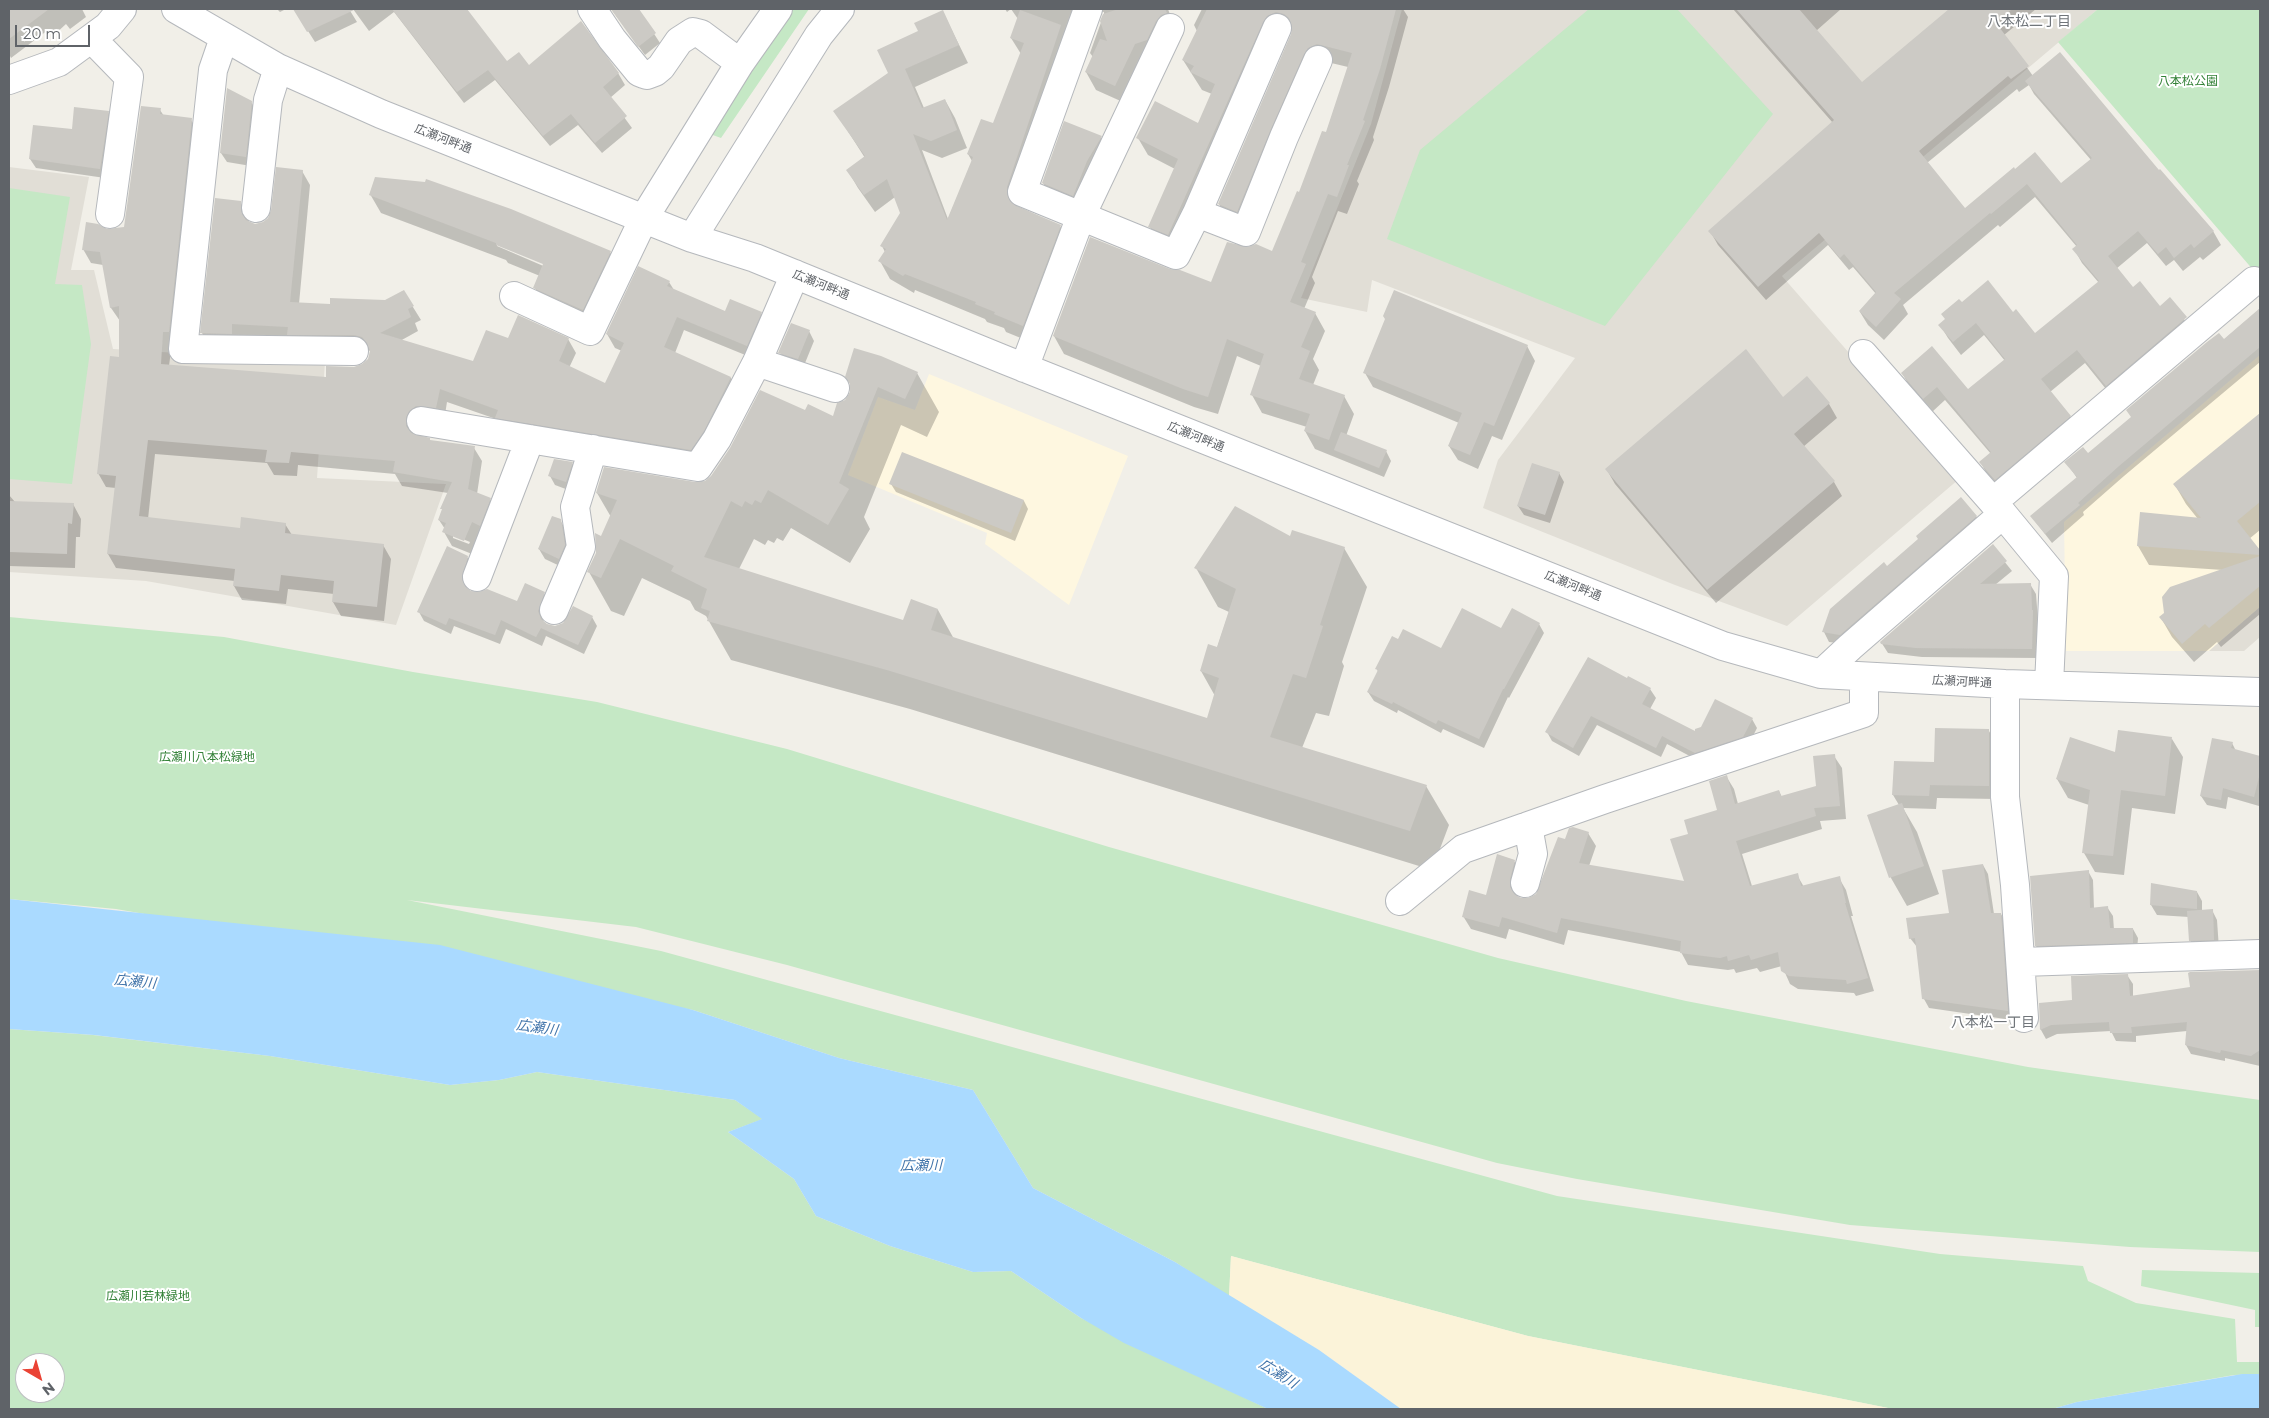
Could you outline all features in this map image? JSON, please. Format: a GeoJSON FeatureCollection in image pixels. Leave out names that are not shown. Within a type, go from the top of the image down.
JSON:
{"type":"FeatureCollection","features":[{"type":"Feature","properties":{"kind":"street"},"geometry":{"type":"LineString","coordinates":[[11,76],[59,62],[108,26],[122,9]]}},
{"type":"Feature","properties":{"kind":"street","name":"広瀬河畔通"},"geometry":{"type":"LineString","coordinates":[[176,9],[278,68],[380,114],[692,238],[755,258],[1024,368],[1723,646],[1821,674],[1864,678],[2260,692]]}},
{"type":"Feature","properties":{"kind":"street"},"geometry":{"type":"LineString","coordinates":[[592,9],[612,39],[640,72],[644,74],[647,75],[655,72],[661,67],[679,41],[693,32],[701,34],[740,63]]}},
{"type":"Feature","properties":{"kind":"street"},"geometry":{"type":"LineString","coordinates":[[514,296],[590,331],[644,218],[740,63],[778,9]]}},
{"type":"Feature","properties":{"kind":"street"},"geometry":{"type":"LineString","coordinates":[[692,238],[814,43],[840,9]]}},
{"type":"Feature","properties":{"kind":"street"},"geometry":{"type":"LineString","coordinates":[[1088,9],[1022,192],[1176,255],[1197,213],[1278,28]]}},
{"type":"Feature","properties":{"kind":"street"},"geometry":{"type":"LineString","coordinates":[[1024,368],[1081,216],[1170,28]]}},
{"type":"Feature","properties":{"kind":"street"},"geometry":{"type":"LineString","coordinates":[[224,38],[213,70],[183,348],[354,351]]}},
{"type":"Feature","properties":{"kind":"street"},"geometry":{"type":"LineString","coordinates":[[92,39],[129,77],[110,214]]}},
{"type":"Feature","properties":{"kind":"street"},"geometry":{"type":"LineString","coordinates":[[1197,213],[1246,232],[1284,137],[1318,60]]}},
{"type":"Feature","properties":{"kind":"street"},"geometry":{"type":"LineString","coordinates":[[256,208],[268,100],[278,68]]}},
{"type":"Feature","properties":{"kind":"street"},"geometry":{"type":"LineString","coordinates":[[420,421],[698,467],[717,439],[757,362],[795,274]]}},
{"type":"Feature","properties":{"kind":"street"},"geometry":{"type":"LineString","coordinates":[[1821,674],[1998,508],[2254,281]]}},
{"type":"Feature","properties":{"kind":"street"},"geometry":{"type":"LineString","coordinates":[[1863,354],[1998,508],[2054,576],[2049,685]]}},
{"type":"Feature","properties":{"kind":"street"},"geometry":{"type":"LineString","coordinates":[[757,362],[835,388]]}},
{"type":"Feature","properties":{"kind":"street"},"geometry":{"type":"LineString","coordinates":[[478,576],[530,439]]}},
{"type":"Feature","properties":{"kind":"street"},"geometry":{"type":"LineString","coordinates":[[554,610],[581,548],[575,507],[593,449]]}},
{"type":"Feature","properties":{"kind":"street"},"geometry":{"type":"LineString","coordinates":[[1400,901],[1463,849],[1864,713],[1864,678]]}},
{"type":"Feature","properties":{"kind":"street"},"geometry":{"type":"LineString","coordinates":[[2005,684],[2005,797],[2022,962],[2024,1018]]}},
{"type":"Feature","properties":{"kind":"street"},"geometry":{"type":"LineString","coordinates":[[1525,883],[1533,854],[1528,826]]}},
{"type":"Feature","properties":{"kind":"street"},"geometry":{"type":"LineString","coordinates":[[2022,962],[2260,954]]}},
{"type":"Feature","properties":{"kind":"shaded area"},"geometry":{"type":"Polygon","coordinates":[[[1402,9],[2098,9],[1782,276],[1959,479],[1787,626],[1675,585],[1483,508],[1498,460],[1575,358],[1372,280],[1367,312],[1301,298],[1371,124],[1402,9]]]}},
{"type":"Feature","properties":{"kind":"shaded area"},"geometry":{"type":"Polygon","coordinates":[[[9,167],[89,177],[71,270],[94,270],[113,349],[325,362],[317,478],[446,484],[396,625],[146,581],[9,572],[9,167]]]}},
{"type":"Feature","properties":{"kind":"shaded area"},"geometry":{"type":"Polygon","coordinates":[[[2260,355],[2260,607],[2209,651],[2066,651],[2064,522],[2260,355]]]}},
{"type":"Feature","properties":{"kind":"shaded area"},"geometry":{"type":"Polygon","coordinates":[[[929,374],[1128,456],[1069,605],[985,544],[987,533],[848,475],[878,397],[915,410],[929,374]]]}},
{"type":"Feature","properties":{"kind":"shaded area"},"geometry":{"type":"Polygon","coordinates":[[[2260,607],[2260,637],[2244,651],[2209,651],[2260,607]]]}},
{"type":"Feature","properties":{"kind":"green space"},"geometry":{"type":"Polygon","coordinates":[[[791,9],[809,9],[721,138],[710,134],[791,9]]]}},
{"type":"Feature","properties":{"kind":"green space"},"geometry":{"type":"Polygon","coordinates":[[[1589,9],[1677,9],[1773,114],[1605,326],[1387,239],[1420,150],[1589,9]]]}},
{"type":"Feature","properties":{"kind":"green space","name":"八本松公園"},"geometry":{"type":"Polygon","coordinates":[[[2098,9],[2260,9],[2260,278],[2058,42],[2098,9]]]}},
{"type":"Feature","properties":{"kind":"green space"},"geometry":{"type":"Polygon","coordinates":[[[9,188],[70,197],[55,284],[82,285],[91,344],[72,484],[9,479],[9,188]]]}},
{"type":"Feature","properties":{"kind":"green space","name":"広瀬川八本松緑地"},"geometry":{"type":"Polygon","coordinates":[[[9,617],[224,637],[413,672],[597,702],[787,749],[1109,847],[1498,958],[1686,1001],[2028,1067],[2260,1100],[2260,1252],[2130,1247],[1850,1225],[1577,1179],[1497,1163],[787,965],[636,927],[407,900],[661,951],[1557,1196],[1940,1254],[2083,1266],[2088,1281],[2136,1303],[2235,1319],[2237,1362],[2260,1362],[2260,1374],[2234,1375],[2077,1402],[2052,1409],[1893,1409],[1528,1336],[1231,1256],[1229,1297],[1175,1262],[1033,1188],[973,1090],[839,1058],[693,1010],[116,909],[9,899],[9,617]]]}},
{"type":"Feature","properties":{"kind":"green space","name":"広瀬川若林緑地"},"geometry":{"type":"Polygon","coordinates":[[[9,1029],[93,1035],[270,1056],[450,1085],[499,1080],[537,1072],[735,1100],[763,1119],[728,1132],[794,1179],[816,1216],[890,1246],[973,1272],[1011,1271],[1081,1318],[1268,1409],[9,1409],[9,1029]]]}},
{"type":"Feature","properties":{"kind":"green space"},"geometry":{"type":"Polygon","coordinates":[[[2142,1270],[2260,1273],[2260,1327],[2255,1327],[2255,1310],[2141,1286],[2142,1270]]]}},
{"type":"Feature","properties":{"kind":"sand"},"geometry":{"type":"Polygon","coordinates":[[[1231,1256],[1528,1336],[1893,1409],[1401,1409],[1319,1350],[1229,1297],[1231,1256]]]}},
{"type":"Feature","properties":{"kind":"water","name":"広瀬川"},"geometry":{"type":"Polygon","coordinates":[[[9,899],[440,945],[693,1010],[839,1058],[973,1090],[1033,1188],[1175,1262],[1319,1350],[1401,1409],[1268,1409],[1124,1343],[1081,1318],[1011,1271],[973,1272],[890,1246],[816,1216],[794,1179],[728,1132],[762,1119],[735,1100],[537,1072],[499,1080],[450,1085],[270,1056],[94,1035],[9,1029],[9,899]]]}},
{"type":"Feature","properties":{"kind":"water"},"geometry":{"type":"Polygon","coordinates":[[[2242,1374],[2260,1374],[2260,1409],[2052,1409],[2077,1402],[2242,1374]]]}},
{"type":"Feature","properties":{"kind":"building"},"geometry":{"type":"Polygon","coordinates":[[[9,9],[49,9],[9,39],[9,9]]]}},
{"type":"Feature","properties":{"kind":"building"},"geometry":{"type":"Polygon","coordinates":[[[293,9],[356,9],[307,32],[293,9]]]}},
{"type":"Feature","properties":{"kind":"building"},"geometry":{"type":"Polygon","coordinates":[[[392,9],[467,9],[507,61],[519,52],[529,65],[581,21],[619,73],[603,87],[627,116],[595,143],[571,114],[543,136],[488,70],[457,92],[392,9]]]}},
{"type":"Feature","properties":{"kind":"building"},"geometry":{"type":"Polygon","coordinates":[[[611,9],[639,9],[656,33],[638,47],[611,9]]]}},
{"type":"Feature","properties":{"kind":"building"},"geometry":{"type":"Polygon","coordinates":[[[1119,9],[1165,9],[1167,13],[1161,15],[1156,21],[1147,40],[1135,44],[1115,86],[1085,72],[1100,39],[1107,41],[1100,21],[1103,14],[1119,9]]]}},
{"type":"Feature","properties":{"kind":"building"},"geometry":{"type":"Polygon","coordinates":[[[1207,9],[1396,9],[1380,69],[1363,120],[1365,121],[1347,165],[1349,165],[1337,197],[1328,194],[1301,262],[1306,264],[1290,302],[1316,312],[1301,347],[1310,351],[1299,379],[1345,395],[1329,440],[1304,431],[1310,414],[1250,395],[1264,354],[1227,339],[1208,397],[1183,389],[1053,336],[1090,237],[1170,269],[1180,270],[1211,282],[1227,242],[1248,247],[1256,244],[1272,251],[1297,191],[1299,192],[1322,131],[1326,132],[1352,53],[1317,44],[1308,48],[1270,131],[1237,212],[1218,204],[1291,34],[1292,26],[1289,18],[1284,14],[1276,12],[1267,16],[1168,235],[1148,227],[1178,159],[1136,138],[1155,101],[1198,123],[1215,84],[1190,72],[1194,66],[1182,60],[1207,9]]]}},
{"type":"Feature","properties":{"kind":"building"},"geometry":{"type":"Polygon","coordinates":[[[1736,9],[1799,9],[1862,82],[1949,9],[2012,9],[1996,23],[2029,66],[2011,79],[2008,76],[1919,151],[1965,208],[2035,152],[2061,183],[2092,158],[2025,81],[2060,52],[2159,170],[2214,231],[2194,248],[2191,244],[2174,258],[2166,247],[2158,254],[2138,231],[2108,256],[2133,287],[2140,281],[2160,306],[2170,297],[2187,317],[2106,386],[2077,350],[2041,379],[2071,416],[1995,480],[1979,462],[1991,452],[1937,387],[1923,399],[1901,373],[1932,346],[1968,389],[2005,359],[1976,323],[1953,342],[1938,325],[1945,319],[1941,314],[1959,299],[1962,302],[1988,280],[2013,312],[2016,309],[2035,333],[2099,281],[2072,249],[2077,245],[2027,184],[1894,293],[1901,299],[1876,327],[1859,311],[1876,292],[1844,254],[1840,258],[1819,233],[1758,287],[1708,231],[1834,120],[1736,9]]]}},
{"type":"Feature","properties":{"kind":"building"},"geometry":{"type":"Polygon","coordinates":[[[943,10],[959,45],[905,69],[922,108],[945,99],[957,130],[931,141],[913,134],[947,220],[973,157],[967,154],[981,119],[993,123],[1024,43],[1010,38],[1020,10],[1061,25],[1007,187],[1010,201],[1016,206],[1061,225],[1023,326],[994,314],[995,312],[975,304],[976,302],[905,274],[903,276],[878,261],[886,249],[880,246],[900,213],[887,179],[864,195],[846,170],[865,156],[833,111],[888,73],[877,50],[918,31],[914,23],[943,10]]]}},
{"type":"Feature","properties":{"kind":"building"},"geometry":{"type":"Polygon","coordinates":[[[227,88],[252,101],[246,157],[220,153],[227,88]]]}},
{"type":"Feature","properties":{"kind":"building"},"geometry":{"type":"Polygon","coordinates":[[[141,106],[161,108],[160,114],[192,118],[169,332],[163,332],[161,364],[326,377],[326,366],[354,367],[368,359],[370,351],[367,343],[362,337],[354,335],[287,335],[288,327],[232,324],[232,334],[200,333],[215,198],[241,201],[242,214],[246,220],[255,224],[263,222],[268,218],[271,210],[276,167],[303,170],[290,302],[330,304],[330,298],[385,300],[404,290],[414,306],[408,309],[411,317],[380,333],[473,361],[486,330],[508,338],[518,315],[569,338],[559,361],[605,383],[624,343],[606,334],[638,266],[670,281],[667,286],[725,311],[730,299],[762,312],[747,346],[677,317],[664,347],[731,377],[704,431],[691,450],[495,418],[498,410],[440,389],[436,408],[416,406],[409,411],[406,418],[406,426],[411,433],[430,438],[430,440],[475,446],[468,489],[491,498],[480,526],[472,522],[464,541],[442,532],[446,523],[438,520],[442,509],[440,509],[452,482],[393,472],[395,461],[291,452],[289,463],[265,462],[267,450],[148,440],[139,516],[240,528],[241,517],[286,523],[285,533],[384,544],[377,607],[332,602],[334,581],[281,575],[279,591],[233,586],[235,569],[107,554],[116,476],[97,474],[110,356],[119,357],[119,306],[110,308],[100,252],[82,250],[86,222],[98,224],[107,229],[124,227],[141,106]]]}},
{"type":"Feature","properties":{"kind":"building"},"geometry":{"type":"Polygon","coordinates":[[[74,107],[109,111],[100,169],[29,159],[33,125],[72,129],[74,107]]]}},
{"type":"Feature","properties":{"kind":"building"},"geometry":{"type":"Polygon","coordinates":[[[1064,121],[1102,136],[1087,161],[1073,196],[1042,183],[1064,121]]]}},
{"type":"Feature","properties":{"kind":"building"},"geometry":{"type":"Polygon","coordinates":[[[375,177],[425,182],[426,179],[511,209],[611,251],[583,310],[533,288],[543,264],[496,245],[496,243],[369,195],[375,177]]]}},
{"type":"Feature","properties":{"kind":"building"},"geometry":{"type":"Polygon","coordinates":[[[1394,290],[1528,345],[1494,426],[1484,422],[1470,455],[1448,446],[1462,413],[1363,373],[1385,319],[1383,316],[1394,290]]]}},
{"type":"Feature","properties":{"kind":"building"},"geometry":{"type":"Polygon","coordinates":[[[2260,308],[2260,347],[2119,466],[2078,503],[2080,505],[2045,534],[2030,516],[2077,477],[2064,462],[2083,447],[2088,453],[2131,417],[2126,410],[2207,342],[2219,333],[2224,339],[2260,308]]]}},
{"type":"Feature","properties":{"kind":"building"},"geometry":{"type":"Polygon","coordinates":[[[791,323],[810,330],[798,359],[778,353],[791,323]]]}},
{"type":"Feature","properties":{"kind":"building"},"geometry":{"type":"Polygon","coordinates":[[[854,348],[881,356],[918,372],[905,399],[878,387],[839,483],[849,489],[828,525],[768,490],[761,503],[755,500],[752,505],[745,501],[742,507],[731,501],[704,557],[903,620],[911,599],[938,609],[931,630],[1207,718],[1219,678],[1200,671],[1208,644],[1217,647],[1236,589],[1194,568],[1235,506],[1290,536],[1292,530],[1345,547],[1320,625],[1323,626],[1306,678],[1293,674],[1270,737],[1427,785],[1410,831],[887,670],[707,621],[710,611],[701,608],[707,589],[671,571],[674,566],[620,539],[601,578],[587,572],[596,553],[595,533],[601,536],[617,500],[596,493],[604,467],[695,482],[705,481],[711,476],[730,448],[760,390],[805,410],[808,404],[833,416],[837,403],[845,400],[850,392],[850,384],[845,377],[854,348]]]}},
{"type":"Feature","properties":{"kind":"building"},"geometry":{"type":"Polygon","coordinates":[[[1746,349],[1783,397],[1807,376],[1830,403],[1794,434],[1835,481],[1707,590],[1605,469],[1746,349]]]}},
{"type":"Feature","properties":{"kind":"building"},"geometry":{"type":"Polygon","coordinates":[[[2260,413],[2260,502],[2237,521],[2260,550],[2260,555],[2137,546],[2140,512],[2201,518],[2173,484],[2260,413]]]}},
{"type":"Feature","properties":{"kind":"building"},"geometry":{"type":"Polygon","coordinates":[[[1341,432],[1387,450],[1379,468],[1334,450],[1341,432]]]}},
{"type":"Feature","properties":{"kind":"building"},"geometry":{"type":"Polygon","coordinates":[[[902,452],[1024,500],[1011,533],[889,484],[902,452]]]}},
{"type":"Feature","properties":{"kind":"building"},"geometry":{"type":"Polygon","coordinates":[[[554,459],[573,462],[566,482],[548,476],[554,459]]]}},
{"type":"Feature","properties":{"kind":"building"},"geometry":{"type":"Polygon","coordinates":[[[1532,463],[1560,472],[1545,515],[1517,506],[1532,463]]]}},
{"type":"Feature","properties":{"kind":"building"},"geometry":{"type":"Polygon","coordinates":[[[1961,497],[1977,516],[1840,635],[1822,632],[1830,609],[1884,562],[1887,566],[1918,539],[1916,536],[1961,497]]]}},
{"type":"Feature","properties":{"kind":"building"},"geometry":{"type":"Polygon","coordinates":[[[9,501],[74,503],[72,524],[68,523],[67,554],[9,552],[9,501]]]}},
{"type":"Feature","properties":{"kind":"building"},"geometry":{"type":"Polygon","coordinates":[[[552,516],[561,519],[565,545],[559,559],[538,549],[552,516]]]}},
{"type":"Feature","properties":{"kind":"building"},"geometry":{"type":"Polygon","coordinates":[[[1993,544],[2007,561],[1980,584],[2031,583],[2033,610],[2032,649],[1916,648],[1881,644],[1880,642],[1993,544]]]}},
{"type":"Feature","properties":{"kind":"building"},"geometry":{"type":"Polygon","coordinates":[[[447,546],[468,556],[462,579],[465,586],[471,591],[479,592],[487,589],[517,601],[525,583],[545,592],[538,611],[541,619],[547,624],[555,626],[563,623],[573,606],[593,616],[578,645],[541,628],[536,637],[501,620],[495,635],[449,618],[446,625],[417,612],[447,546]]]}},
{"type":"Feature","properties":{"kind":"building"},"geometry":{"type":"Polygon","coordinates":[[[2260,556],[2260,586],[2209,628],[2205,624],[2182,644],[2159,617],[2164,613],[2162,597],[2170,587],[2260,556]]]}},
{"type":"Feature","properties":{"kind":"building"},"geometry":{"type":"Polygon","coordinates":[[[1462,608],[1501,628],[1512,608],[1540,623],[1503,689],[1479,739],[1438,720],[1436,724],[1393,702],[1392,704],[1367,692],[1378,670],[1375,669],[1392,636],[1398,639],[1403,629],[1441,648],[1462,608]]]}},
{"type":"Feature","properties":{"kind":"building"},"geometry":{"type":"Polygon","coordinates":[[[1588,657],[1627,678],[1628,676],[1651,688],[1642,704],[1695,731],[1695,729],[1701,727],[1715,699],[1753,718],[1743,737],[1695,753],[1662,736],[1656,748],[1591,716],[1573,748],[1545,732],[1588,657]]]}},
{"type":"Feature","properties":{"kind":"building"},"geometry":{"type":"Polygon","coordinates":[[[1935,728],[1989,729],[1989,786],[1930,785],[1929,796],[1892,795],[1894,761],[1934,762],[1935,728]]]}},
{"type":"Feature","properties":{"kind":"building"},"geometry":{"type":"Polygon","coordinates":[[[2118,730],[2172,737],[2165,796],[2121,790],[2113,856],[2082,853],[2090,790],[2056,779],[2070,737],[2115,752],[2118,730]]]}},
{"type":"Feature","properties":{"kind":"building"},"geometry":{"type":"Polygon","coordinates":[[[2212,738],[2233,742],[2231,748],[2260,756],[2260,773],[2254,797],[2223,788],[2221,800],[2200,796],[2212,738]]]}},
{"type":"Feature","properties":{"kind":"building"},"geometry":{"type":"Polygon","coordinates":[[[1835,754],[1840,806],[1814,808],[1816,816],[1736,841],[1750,886],[1798,873],[1801,886],[1840,876],[1845,903],[1868,978],[1847,984],[1846,980],[1789,976],[1781,971],[1778,952],[1751,960],[1749,955],[1728,961],[1727,956],[1720,958],[1680,953],[1681,941],[1561,918],[1557,933],[1502,917],[1499,927],[1462,917],[1469,890],[1486,895],[1497,854],[1515,860],[1510,879],[1510,886],[1514,894],[1521,898],[1528,898],[1536,894],[1558,837],[1565,839],[1569,828],[1573,827],[1589,832],[1579,863],[1684,881],[1670,839],[1688,834],[1684,820],[1717,810],[1709,781],[1727,775],[1735,804],[1779,790],[1781,796],[1816,786],[1813,756],[1835,754]]]}},
{"type":"Feature","properties":{"kind":"building"},"geometry":{"type":"Polygon","coordinates":[[[1902,803],[1924,866],[1889,878],[1867,815],[1902,803]]]}},
{"type":"Feature","properties":{"kind":"building"},"geometry":{"type":"Polygon","coordinates":[[[1983,864],[1991,913],[2001,913],[2008,1011],[1922,999],[1915,938],[1909,939],[1906,918],[1949,913],[1942,870],[1983,864]]]}},
{"type":"Feature","properties":{"kind":"building"},"geometry":{"type":"Polygon","coordinates":[[[2089,870],[2090,908],[2108,906],[2110,928],[2133,928],[2133,943],[2035,946],[2030,876],[2089,870]]]}},
{"type":"Feature","properties":{"kind":"building"},"geometry":{"type":"Polygon","coordinates":[[[2151,883],[2197,891],[2197,909],[2150,905],[2151,883]]]}},
{"type":"Feature","properties":{"kind":"building"},"geometry":{"type":"Polygon","coordinates":[[[2213,909],[2214,940],[2189,941],[2187,911],[2213,909]]]}},
{"type":"Feature","properties":{"kind":"building"},"geometry":{"type":"Polygon","coordinates":[[[2260,970],[2260,1050],[2251,1056],[2221,1050],[2220,1053],[2185,1045],[2187,1022],[2131,1027],[2132,1033],[2110,1033],[2109,1022],[2051,1025],[2040,1030],[2039,1003],[2072,1000],[2071,976],[2128,974],[2130,996],[2190,987],[2188,973],[2190,972],[2260,970]]]}},
{"type":"Feature","properties":{"kind":"district","name":"八本松二丁目"},"geometry":{"type":"Point","coordinates":[2029,22]}},
{"type":"Feature","properties":{"kind":"district","name":"八本松一丁目"},"geometry":{"type":"Point","coordinates":[1993,1023]}}]}
